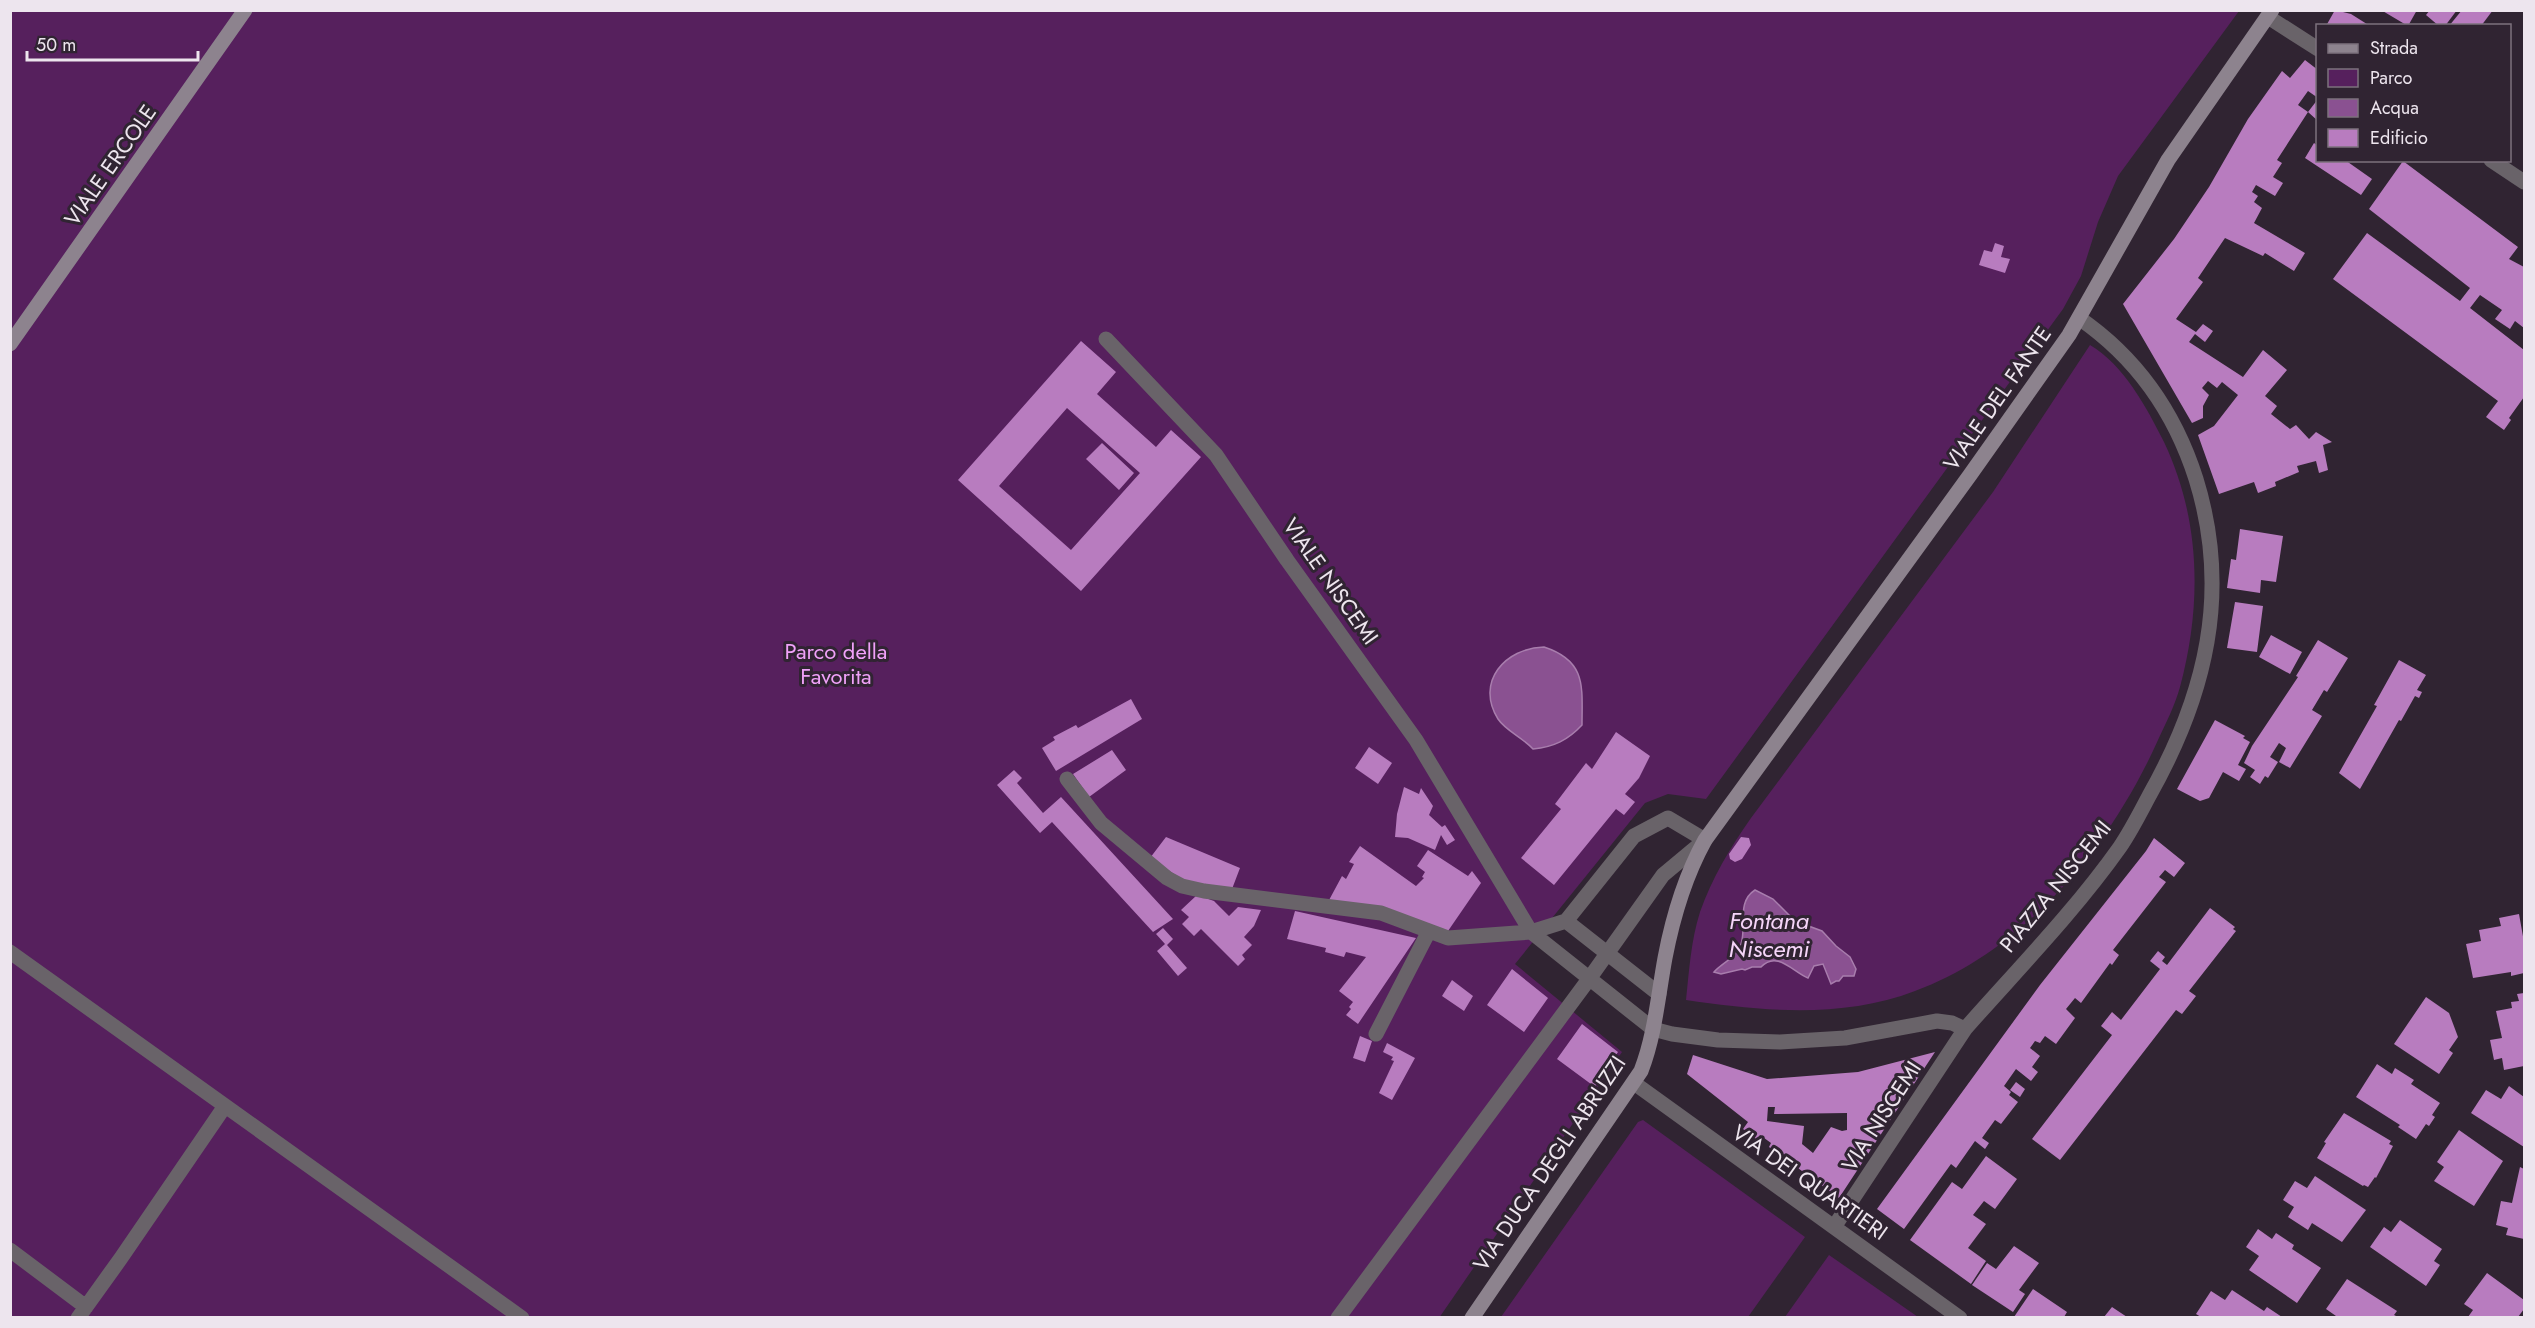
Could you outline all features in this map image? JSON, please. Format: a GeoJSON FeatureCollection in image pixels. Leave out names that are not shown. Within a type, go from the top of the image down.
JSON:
{"type":"FeatureCollection","features":[{"type":"Feature","properties":{"kind":"street","name":"VIALE ERCOLE"},"geometry":{"type":"LineString","coordinates":[[10,344],[245,10]]}},
{"type":"Feature","properties":{"kind":"street"},"geometry":{"type":"LineString","coordinates":[[2270,14],[2316,48]]}},
{"type":"Feature","properties":{"kind":"street","name":"VIALE DEL FANTE"},"geometry":{"type":"LineString","coordinates":[[1736,796],[1970,475],[2079,318],[2163,168],[2270,14]]}},
{"type":"Feature","properties":{"kind":"street"},"geometry":{"type":"LineString","coordinates":[[2494,162],[2524,182]]}},
{"type":"Feature","properties":{"kind":"street","name":"PIAZZA NISCEMI"},"geometry":{"type":"LineString","coordinates":[[1965,1029],[2092,884],[2121,845],[2168,762],[2187,721],[2202,676],[2210,633],[2214,586],[2211,547],[2205,507],[2188,455],[2171,416],[2149,383],[2124,354],[2079,318]]}},
{"type":"Feature","properties":{"kind":"street","name":"VIALE NISCEMI"},"geometry":{"type":"LineString","coordinates":[[1106,339],[1216,455],[1287,560],[1416,740],[1531,932]]}},
{"type":"Feature","properties":{"kind":"street"},"geometry":{"type":"LineString","coordinates":[[1067,779],[1101,823],[1167,878],[1182,886],[1204,891],[1381,913],[1448,938],[1531,932],[1566,921],[1634,836],[1668,818],[1705,840],[1663,875],[1589,979],[1338,1317]]}},
{"type":"Feature","properties":{"kind":"street","name":"VIA DUCA DEGLI ABRUZZI"},"geometry":{"type":"LineString","coordinates":[[1472,1317],[1634,1083],[1646,1058],[1653,1029],[1677,902],[1690,868],[1705,840],[1736,796]]}},
{"type":"Feature","properties":{"kind":"street"},"geometry":{"type":"LineString","coordinates":[[1566,921],[1606,955],[1659,994]]}},
{"type":"Feature","properties":{"kind":"street"},"geometry":{"type":"LineString","coordinates":[[1376,1034],[1429,931]]}},
{"type":"Feature","properties":{"kind":"street"},"geometry":{"type":"LineString","coordinates":[[1531,932],[1653,1029],[1718,1040],[1780,1042],[1845,1038],[1936,1022],[1952,1023],[1965,1029]]}},
{"type":"Feature","properties":{"kind":"street"},"geometry":{"type":"LineString","coordinates":[[10,952],[522,1317]]}},
{"type":"Feature","properties":{"kind":"street","name":"VIA NISCEMI"},"geometry":{"type":"LineString","coordinates":[[1834,1227],[1965,1029]]}},
{"type":"Feature","properties":{"kind":"street","name":"VIA DEI QUARTIERI"},"geometry":{"type":"LineString","coordinates":[[1634,1083],[1960,1317]]}},
{"type":"Feature","properties":{"kind":"street"},"geometry":{"type":"LineString","coordinates":[[10,1250],[82,1312],[225,1106]]}},
{"type":"Feature","properties":{"kind":"green space","name":"Parco della Favorita"},"geometry":{"type":"Polygon","coordinates":[[[10,11],[2239,11],[2118,176],[2098,222],[2081,276],[2063,309],[1706,799],[1668,794],[1645,803],[1515,964],[1622,1052],[1439,1318],[11,1317],[10,11]]]}},
{"type":"Feature","properties":{"kind":"green space"},"geometry":{"type":"Polygon","coordinates":[[[2090,345],[2114,364],[2124,376],[2150,415],[2164,442],[2185,502],[2194,563],[2192,625],[2178,694],[2139,779],[2116,818],[2090,855],[2060,890],[2028,921],[1993,949],[1955,973],[1915,991],[1859,1006],[1830,1009],[1772,1009],[1686,1000],[1692,945],[1700,912],[1710,887],[1729,852],[1751,818],[1993,492],[2090,345]]]}},
{"type":"Feature","properties":{"kind":"green space"},"geometry":{"type":"Polygon","coordinates":[[[1643,1120],[1805,1237],[1748,1317],[1501,1317],[1638,1122],[1643,1120]]]}},
{"type":"Feature","properties":{"kind":"green space"},"geometry":{"type":"Polygon","coordinates":[[[1829,1255],[1918,1317],[1785,1317],[1829,1255]]]}},
{"type":"Feature","properties":{"kind":"water"},"geometry":{"type":"Polygon","coordinates":[[[1544,647],[1558,653],[1575,668],[1581,687],[1582,725],[1560,742],[1548,747],[1533,749],[1498,719],[1490,692],[1492,680],[1506,660],[1517,653],[1544,647]]]}},
{"type":"Feature","properties":{"kind":"water","name":"Fontana Niscemi"},"geometry":{"type":"Polygon","coordinates":[[[1755,890],[1773,899],[1795,921],[1822,931],[1850,957],[1856,969],[1854,976],[1843,976],[1839,981],[1831,984],[1823,964],[1814,966],[1808,978],[1779,961],[1767,962],[1761,967],[1745,970],[1721,974],[1714,972],[1739,949],[1743,937],[1744,908],[1749,895],[1755,890]]]}},
{"type":"Feature","properties":{"kind":"building"},"geometry":{"type":"Polygon","coordinates":[[[2335,10],[2351,14],[2367,24],[2327,24],[2335,10]]]}},
{"type":"Feature","properties":{"kind":"building"},"geometry":{"type":"Polygon","coordinates":[[[2381,10],[2417,10],[2409,24],[2405,24],[2381,10]]]}},
{"type":"Feature","properties":{"kind":"building"},"geometry":{"type":"Polygon","coordinates":[[[2430,10],[2457,10],[2446,24],[2437,24],[2426,15],[2430,10]]]}},
{"type":"Feature","properties":{"kind":"building"},"geometry":{"type":"Polygon","coordinates":[[[2462,10],[2493,10],[2482,24],[2451,24],[2462,10]]]}},
{"type":"Feature","properties":{"kind":"building"},"geometry":{"type":"Polygon","coordinates":[[[2305,60],[2316,68],[2316,97],[2308,91],[2298,105],[2308,112],[2277,160],[2282,163],[2273,177],[2283,183],[2275,196],[2256,185],[2252,192],[2258,196],[2254,202],[2262,208],[2254,223],[2305,253],[2294,271],[2265,253],[2263,256],[2225,238],[2198,278],[2203,282],[2176,319],[2196,332],[2203,324],[2213,331],[2205,342],[2195,334],[2189,342],[2243,377],[2263,350],[2287,370],[2265,396],[2277,406],[2271,414],[2290,429],[2296,425],[2309,439],[2316,432],[2332,442],[2323,445],[2328,470],[2319,473],[2316,461],[2297,466],[2299,472],[2275,482],[2276,486],[2258,493],[2254,482],[2219,494],[2198,435],[2214,426],[2238,395],[2222,382],[2217,388],[2208,381],[2202,388],[2209,395],[2203,406],[2203,418],[2192,423],[2123,304],[2174,239],[2209,187],[2248,119],[2282,71],[2290,78],[2305,60]]]}},
{"type":"Feature","properties":{"kind":"building"},"geometry":{"type":"Polygon","coordinates":[[[2316,102],[2316,119],[2308,112],[2316,102]]]}},
{"type":"Feature","properties":{"kind":"building"},"geometry":{"type":"Polygon","coordinates":[[[2314,143],[2316,144],[2316,162],[2348,162],[2372,179],[2361,195],[2305,158],[2314,143]]]}},
{"type":"Feature","properties":{"kind":"building"},"geometry":{"type":"Polygon","coordinates":[[[2404,162],[2518,247],[2509,259],[2524,267],[2524,328],[2515,321],[2510,329],[2495,319],[2502,310],[2480,295],[2470,308],[2524,350],[2524,397],[2509,418],[2511,420],[2504,430],[2486,417],[2498,401],[2333,279],[2367,233],[2460,301],[2470,288],[2369,209],[2404,162]]]}},
{"type":"Feature","properties":{"kind":"building"},"geometry":{"type":"Polygon","coordinates":[[[1995,243],[2004,246],[2001,257],[2010,259],[2005,273],[1979,265],[1984,250],[1992,252],[1995,243]]]}},
{"type":"Feature","properties":{"kind":"building"},"geometry":{"type":"Polygon","coordinates":[[[1081,341],[1116,372],[1097,394],[1156,447],[1171,430],[1201,457],[1081,591],[958,480],[1081,341]],[[1067,408],[999,486],[1071,550],[1140,473],[1067,408]]]}},
{"type":"Feature","properties":{"kind":"building"},"geometry":{"type":"Polygon","coordinates":[[[1102,443],[1134,473],[1119,490],[1086,459],[1102,443]]]}},
{"type":"Feature","properties":{"kind":"building"},"geometry":{"type":"Polygon","coordinates":[[[2240,529],[2283,536],[2276,582],[2261,580],[2260,593],[2227,588],[2231,559],[2236,560],[2240,529]]]}},
{"type":"Feature","properties":{"kind":"building"},"geometry":{"type":"Polygon","coordinates":[[[2235,602],[2263,606],[2257,652],[2227,648],[2235,602]]]}},
{"type":"Feature","properties":{"kind":"building"},"geometry":{"type":"Polygon","coordinates":[[[2271,635],[2302,652],[2290,674],[2259,657],[2271,635]]]}},
{"type":"Feature","properties":{"kind":"building"},"geometry":{"type":"Polygon","coordinates":[[[2318,640],[2348,658],[2327,692],[2324,690],[2312,710],[2322,716],[2290,768],[2279,762],[2286,748],[2279,743],[2270,757],[2278,762],[2268,778],[2265,776],[2260,784],[2250,777],[2255,770],[2244,763],[2252,746],[2298,677],[2296,676],[2318,640]]]}},
{"type":"Feature","properties":{"kind":"building"},"geometry":{"type":"Polygon","coordinates":[[[2399,660],[2426,675],[2417,690],[2422,692],[2419,698],[2415,696],[2401,721],[2399,720],[2360,789],[2339,773],[2377,706],[2374,705],[2399,660]]]}},
{"type":"Feature","properties":{"kind":"building"},"geometry":{"type":"Polygon","coordinates":[[[1131,699],[1142,719],[1056,771],[1042,748],[1055,740],[1053,737],[1076,725],[1078,728],[1131,699]]]}},
{"type":"Feature","properties":{"kind":"building"},"geometry":{"type":"Polygon","coordinates":[[[2215,720],[2245,736],[2243,738],[2250,742],[2238,765],[2246,769],[2239,781],[2223,772],[2209,798],[2200,801],[2177,789],[2215,720]]]}},
{"type":"Feature","properties":{"kind":"building"},"geometry":{"type":"Polygon","coordinates":[[[1616,732],[1650,756],[1639,778],[1625,794],[1635,802],[1624,815],[1616,809],[1554,885],[1521,858],[1561,809],[1555,804],[1586,763],[1592,769],[1616,732]]]}},
{"type":"Feature","properties":{"kind":"building"},"geometry":{"type":"Polygon","coordinates":[[[1369,747],[1392,763],[1378,784],[1355,768],[1369,747]]]}},
{"type":"Feature","properties":{"kind":"building"},"geometry":{"type":"Polygon","coordinates":[[[1112,750],[1126,770],[1089,797],[1073,774],[1112,750]]]}},
{"type":"Feature","properties":{"kind":"building"},"geometry":{"type":"Polygon","coordinates":[[[1014,770],[1022,778],[1017,783],[1043,813],[1061,797],[1173,919],[1153,932],[1052,822],[1040,833],[997,785],[1014,770]]]}},
{"type":"Feature","properties":{"kind":"building"},"geometry":{"type":"Polygon","coordinates":[[[1404,787],[1419,794],[1421,788],[1433,806],[1429,815],[1442,827],[1445,825],[1455,840],[1447,845],[1441,835],[1435,850],[1408,838],[1395,837],[1397,814],[1404,787]]]}},
{"type":"Feature","properties":{"kind":"building"},"geometry":{"type":"Polygon","coordinates":[[[1166,837],[1240,868],[1232,889],[1204,887],[1180,878],[1150,858],[1166,837]]]}},
{"type":"Feature","properties":{"kind":"building"},"geometry":{"type":"Polygon","coordinates":[[[1741,837],[1749,838],[1751,845],[1742,859],[1735,862],[1730,859],[1729,854],[1741,837]]]}},
{"type":"Feature","properties":{"kind":"building"},"geometry":{"type":"Polygon","coordinates":[[[2154,838],[2185,863],[2174,877],[2165,870],[2159,877],[2166,882],[2113,950],[2119,955],[2112,965],[2110,963],[2081,1003],[2075,998],[2066,1009],[2075,1018],[2056,1044],[2045,1036],[2040,1043],[2035,1041],[2030,1048],[2040,1056],[2032,1067],[2038,1072],[2031,1081],[2016,1069],[2004,1086],[2011,1092],[2009,1095],[2018,1102],[2001,1124],[1995,1120],[1982,1138],[1989,1143],[1985,1149],[1975,1141],[1956,1168],[1951,1164],[1904,1229],[1877,1209],[2040,985],[2154,838]]]}},
{"type":"Feature","properties":{"kind":"building"},"geometry":{"type":"Polygon","coordinates":[[[1360,846],[1416,886],[1424,878],[1422,877],[1425,872],[1417,866],[1428,850],[1468,876],[1472,871],[1481,883],[1448,931],[1328,902],[1342,876],[1346,879],[1354,864],[1349,862],[1360,846]]]}},
{"type":"Feature","properties":{"kind":"building"},"geometry":{"type":"Polygon","coordinates":[[[1197,895],[1214,901],[1229,916],[1238,907],[1261,910],[1254,926],[1244,937],[1252,945],[1242,955],[1245,959],[1238,966],[1201,929],[1194,936],[1182,924],[1189,917],[1181,910],[1197,895]]]}},
{"type":"Feature","properties":{"kind":"building"},"geometry":{"type":"Polygon","coordinates":[[[2210,908],[2235,927],[2233,929],[2236,931],[2189,991],[2196,996],[2182,1014],[2176,1010],[2060,1160],[2032,1139],[2112,1035],[2101,1026],[2112,1012],[2121,1020],[2160,969],[2150,961],[2158,951],[2165,957],[2162,961],[2167,965],[2210,908]]]}},
{"type":"Feature","properties":{"kind":"building"},"geometry":{"type":"Polygon","coordinates":[[[1295,911],[1416,938],[1358,1024],[1346,1015],[1353,1002],[1339,991],[1366,957],[1346,952],[1344,957],[1325,952],[1326,948],[1287,939],[1295,911]]]}},
{"type":"Feature","properties":{"kind":"building"},"geometry":{"type":"Polygon","coordinates":[[[2519,914],[2524,942],[2524,973],[2511,976],[2511,972],[2473,978],[2466,944],[2481,941],[2479,930],[2501,926],[2499,918],[2519,914]]]}},
{"type":"Feature","properties":{"kind":"building"},"geometry":{"type":"Polygon","coordinates":[[[1163,928],[1173,939],[1167,945],[1187,968],[1178,976],[1157,951],[1165,944],[1156,934],[1163,928]]]}},
{"type":"Feature","properties":{"kind":"building"},"geometry":{"type":"Polygon","coordinates":[[[1512,969],[1548,998],[1524,1032],[1487,1005],[1512,969]]]}},
{"type":"Feature","properties":{"kind":"building"},"geometry":{"type":"Polygon","coordinates":[[[1452,980],[1473,996],[1464,1011],[1442,996],[1452,980]]]}},
{"type":"Feature","properties":{"kind":"building"},"geometry":{"type":"Polygon","coordinates":[[[2524,993],[2524,1066],[2504,1070],[2502,1058],[2494,1060],[2490,1040],[2502,1038],[2496,1011],[2512,1008],[2511,1002],[2519,1001],[2517,994],[2524,993]]]}},
{"type":"Feature","properties":{"kind":"building"},"geometry":{"type":"Polygon","coordinates":[[[2426,997],[2449,1013],[2458,1037],[2449,1050],[2453,1053],[2439,1074],[2394,1044],[2426,997]]]}},
{"type":"Feature","properties":{"kind":"building"},"geometry":{"type":"Polygon","coordinates":[[[1582,1024],[1618,1052],[1595,1087],[1557,1059],[1582,1024]]]}},
{"type":"Feature","properties":{"kind":"building"},"geometry":{"type":"Polygon","coordinates":[[[1360,1036],[1372,1041],[1365,1062],[1353,1058],[1360,1036]]]}},
{"type":"Feature","properties":{"kind":"building"},"geometry":{"type":"Polygon","coordinates":[[[1387,1043],[1415,1058],[1392,1100],[1379,1093],[1394,1061],[1391,1060],[1393,1057],[1383,1052],[1387,1043]]]}},
{"type":"Feature","properties":{"kind":"building"},"geometry":{"type":"Polygon","coordinates":[[[1935,1052],[1839,1198],[1769,1147],[1771,1143],[1760,1135],[1757,1140],[1743,1129],[1748,1122],[1687,1074],[1693,1055],[1767,1079],[1858,1072],[1935,1052]],[[1768,1107],[1767,1121],[1804,1126],[1802,1144],[1813,1153],[1831,1127],[1842,1131],[1847,1130],[1847,1113],[1774,1114],[1775,1107],[1768,1107]]]}},
{"type":"Feature","properties":{"kind":"building"},"geometry":{"type":"Polygon","coordinates":[[[2377,1064],[2392,1074],[2395,1068],[2414,1080],[2411,1084],[2440,1103],[2432,1115],[2435,1117],[2429,1126],[2426,1124],[2416,1139],[2398,1127],[2400,1125],[2356,1097],[2377,1064]]]}},
{"type":"Feature","properties":{"kind":"building"},"geometry":{"type":"Polygon","coordinates":[[[2016,1082],[2025,1089],[2020,1097],[2010,1090],[2016,1082]]]}},
{"type":"Feature","properties":{"kind":"building"},"geometry":{"type":"Polygon","coordinates":[[[2509,1086],[2524,1097],[2524,1147],[2471,1113],[2486,1090],[2501,1099],[2509,1086]]]}},
{"type":"Feature","properties":{"kind":"building"},"geometry":{"type":"Polygon","coordinates":[[[2344,1113],[2391,1141],[2389,1144],[2393,1146],[2376,1178],[2368,1187],[2317,1158],[2326,1143],[2324,1142],[2344,1113]]]}},
{"type":"Feature","properties":{"kind":"building"},"geometry":{"type":"Polygon","coordinates":[[[2459,1130],[2503,1161],[2474,1206],[2434,1181],[2444,1167],[2437,1162],[2459,1130]]]}},
{"type":"Feature","properties":{"kind":"building"},"geometry":{"type":"Polygon","coordinates":[[[1986,1156],[2017,1179],[1995,1209],[1984,1201],[1973,1215],[1986,1224],[1968,1248],[1986,1261],[1971,1284],[1910,1240],[1952,1182],[1962,1189],[1986,1156]]]}},
{"type":"Feature","properties":{"kind":"building"},"geometry":{"type":"Polygon","coordinates":[[[2520,1167],[2524,1169],[2524,1239],[2506,1235],[2508,1228],[2496,1225],[2501,1201],[2512,1203],[2520,1167]]]}},
{"type":"Feature","properties":{"kind":"building"},"geometry":{"type":"Polygon","coordinates":[[[2315,1176],[2366,1210],[2342,1242],[2312,1223],[2308,1230],[2288,1217],[2294,1207],[2283,1200],[2295,1181],[2307,1188],[2315,1176]]]}},
{"type":"Feature","properties":{"kind":"building"},"geometry":{"type":"Polygon","coordinates":[[[2400,1220],[2442,1249],[2434,1261],[2440,1265],[2426,1286],[2370,1247],[2384,1227],[2391,1232],[2400,1220]]]}},
{"type":"Feature","properties":{"kind":"building"},"geometry":{"type":"Polygon","coordinates":[[[2258,1229],[2272,1239],[2276,1233],[2294,1245],[2292,1249],[2321,1268],[2297,1303],[2249,1270],[2259,1256],[2246,1247],[2258,1229]]]}},
{"type":"Feature","properties":{"kind":"building"},"geometry":{"type":"Polygon","coordinates":[[[2014,1246],[2039,1263],[2019,1290],[2025,1294],[2013,1312],[1972,1285],[1987,1263],[1996,1269],[2014,1246]]]}},
{"type":"Feature","properties":{"kind":"building"},"geometry":{"type":"Polygon","coordinates":[[[2487,1273],[2524,1300],[2524,1309],[2518,1317],[2468,1317],[2473,1310],[2464,1304],[2487,1273]]]}},
{"type":"Feature","properties":{"kind":"building"},"geometry":{"type":"Polygon","coordinates":[[[2347,1279],[2397,1311],[2394,1315],[2398,1317],[2335,1317],[2326,1309],[2347,1279]]]}},
{"type":"Feature","properties":{"kind":"building"},"geometry":{"type":"Polygon","coordinates":[[[2033,1289],[2067,1312],[2064,1317],[2014,1317],[2033,1289]]]}},
{"type":"Feature","properties":{"kind":"building"},"geometry":{"type":"Polygon","coordinates":[[[2232,1290],[2264,1311],[2267,1307],[2282,1317],[2201,1317],[2196,1314],[2211,1291],[2225,1300],[2232,1290]]]}},
{"type":"Feature","properties":{"kind":"building"},"geometry":{"type":"Polygon","coordinates":[[[2112,1307],[2127,1317],[2104,1317],[2112,1307]]]}}]}
